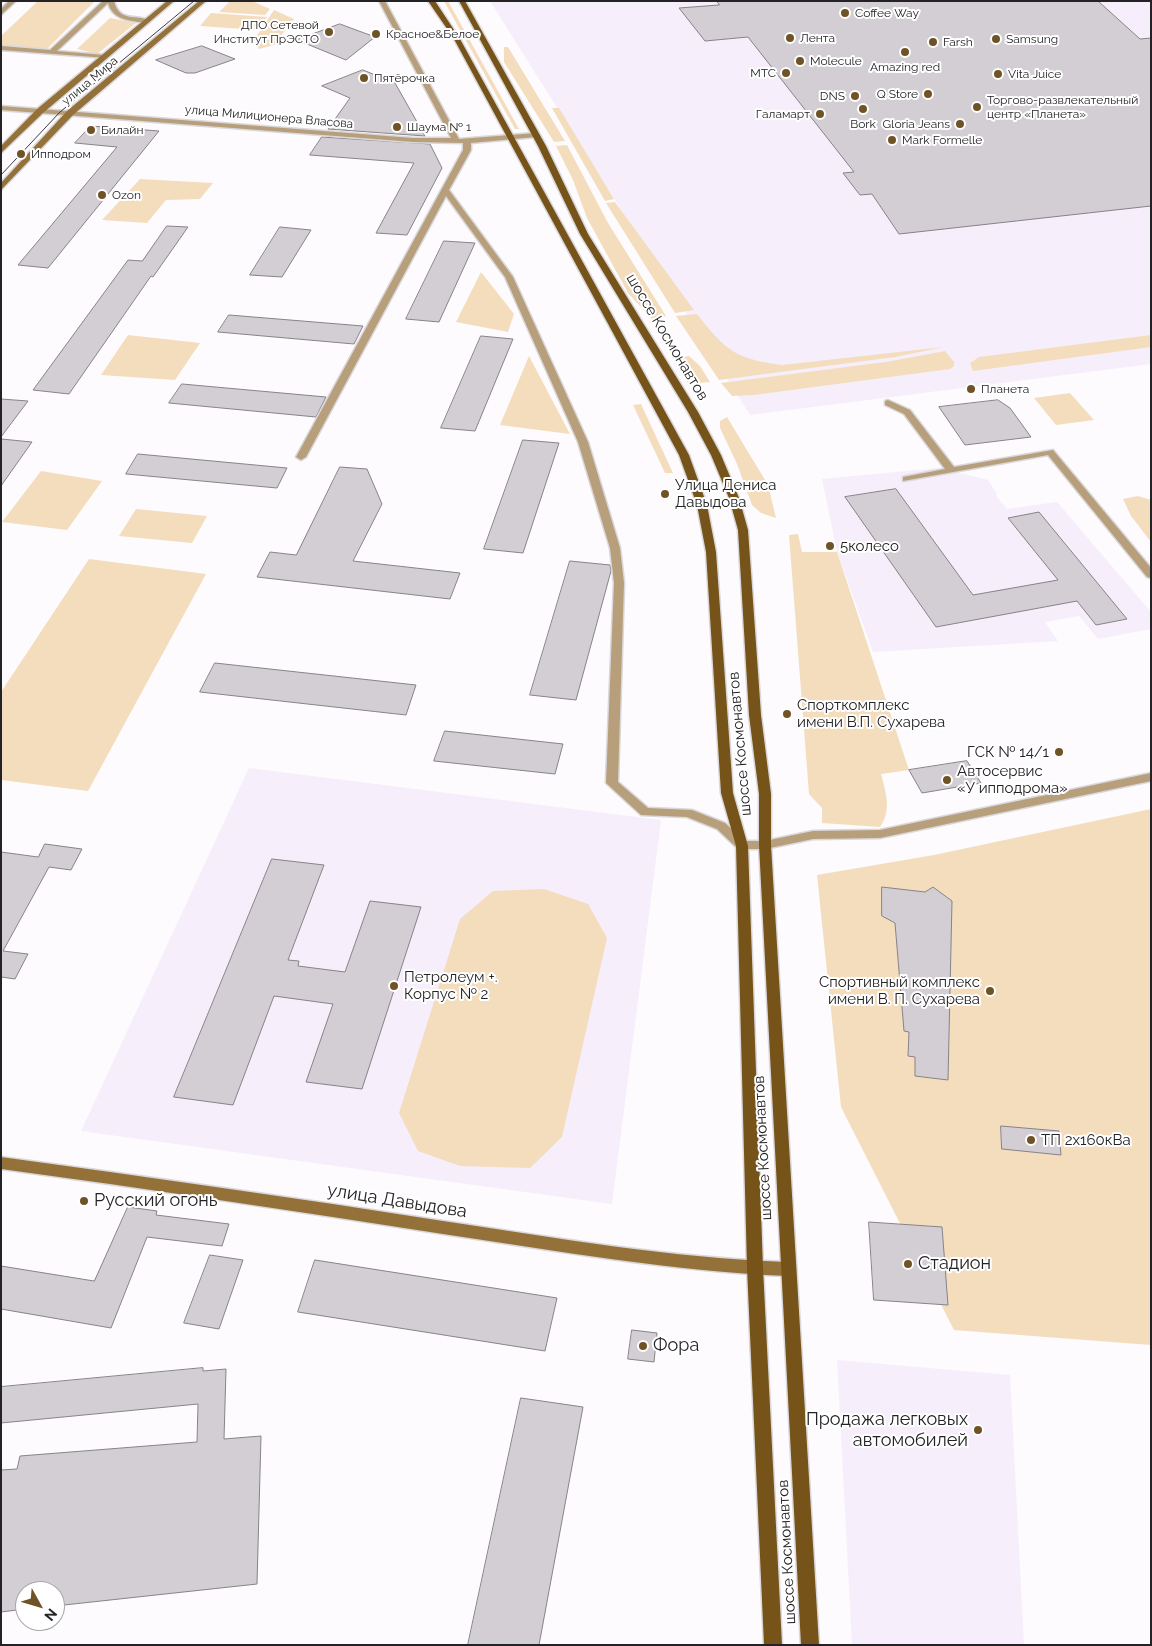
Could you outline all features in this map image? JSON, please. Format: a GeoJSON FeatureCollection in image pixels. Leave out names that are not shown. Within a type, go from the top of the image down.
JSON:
{"type":"FeatureCollection","features":[{"type":"Feature","properties":{"kind":"main road","name":"улица Мира"},"geometry":{"type":"LineString","coordinates":[[1,151],[40,111],[171,1]]}},
{"type":"Feature","properties":{"kind":"main road","name":"улица Мира"},"geometry":{"type":"LineString","coordinates":[[1,188],[70,113],[203,1]]}},
{"type":"Feature","properties":{"kind":"main road","name":"шоссе Космонавтов"},"geometry":{"type":"LineString","coordinates":[[431,1],[457,39],[512,137],[684,456],[702,505],[711,552],[717,613],[727,793],[742,846],[755,1268],[773,1645]]}},
{"type":"Feature","properties":{"kind":"main road","name":"шоссе Космонавтов"},"geometry":{"type":"LineString","coordinates":[[462,1],[536,135],[584,234],[697,420],[716,455],[734,498],[743,530],[755,715],[765,794],[764,845],[810,1645]]}},
{"type":"Feature","properties":{"kind":"main road","name":"улица Давыдова"},"geometry":{"type":"LineString","coordinates":[[1,1163],[260,1199],[613,1253],[755,1268],[787,1269]]}},
{"type":"Feature","properties":{"kind":"street"},"geometry":{"type":"LineString","coordinates":[[1,13],[13,1]]}},
{"type":"Feature","properties":{"kind":"street"},"geometry":{"type":"LineString","coordinates":[[52,52],[107,1]]}},
{"type":"Feature","properties":{"kind":"street"},"geometry":{"type":"LineString","coordinates":[[111,1],[112,11],[117,16],[147,22]]}},
{"type":"Feature","properties":{"kind":"street"},"geometry":{"type":"LineString","coordinates":[[301,457],[467,150],[382,1]]}},
{"type":"Feature","properties":{"kind":"street"},"geometry":{"type":"LineString","coordinates":[[1,48],[104,57]]}},
{"type":"Feature","properties":{"kind":"street","name":"улица Милиционера Власова"},"geometry":{"type":"LineString","coordinates":[[1,108],[462,141],[536,135]]}},
{"type":"Feature","properties":{"kind":"street","name":"шоссе Космонавтов"},"geometry":{"type":"LineString","coordinates":[[445,190],[509,277],[583,442],[615,548],[619,583],[612,783],[645,812],[688,813],[722,826],[742,846]]}},
{"type":"Feature","properties":{"kind":"street"},"geometry":{"type":"LineString","coordinates":[[888,403],[907,412],[950,469]]}},
{"type":"Feature","properties":{"kind":"street"},"geometry":{"type":"LineString","coordinates":[[907,479],[950,469],[1050,452],[1151,574]]}},
{"type":"Feature","properties":{"kind":"street"},"geometry":{"type":"LineString","coordinates":[[742,846],[764,845],[813,835],[880,834],[1151,777]]}},
{"type":"Feature","properties":{"kind":"shaded area"},"geometry":{"type":"Polygon","coordinates":[[[38,1],[95,1],[47,49],[1,45],[1,36],[38,1]]]}},
{"type":"Feature","properties":{"kind":"shaded area"},"geometry":{"type":"Polygon","coordinates":[[[230,1],[252,1],[270,9],[265,15],[219,12],[230,1]]]}},
{"type":"Feature","properties":{"kind":"shaded area"},"geometry":{"type":"Polygon","coordinates":[[[444,1],[448,1],[519,129],[515,129],[444,1]]]}},
{"type":"Feature","properties":{"kind":"shaded area"},"geometry":{"type":"Polygon","coordinates":[[[490,1],[1151,1],[1151,364],[750,415],[490,1]]]}},
{"type":"Feature","properties":{"kind":"shaded area"},"geometry":{"type":"Polygon","coordinates":[[[274,10],[294,19],[274,45],[259,49],[254,40],[274,10]]]}},
{"type":"Feature","properties":{"kind":"shaded area"},"geometry":{"type":"Polygon","coordinates":[[[211,13],[267,17],[258,30],[200,26],[211,13]]]}},
{"type":"Feature","properties":{"kind":"shaded area"},"geometry":{"type":"Polygon","coordinates":[[[110,18],[136,23],[97,54],[77,49],[110,18]]]}},
{"type":"Feature","properties":{"kind":"shaded area"},"geometry":{"type":"Polygon","coordinates":[[[504,47],[508,47],[565,141],[554,142],[504,62],[504,47]]]}},
{"type":"Feature","properties":{"kind":"shaded area"},"geometry":{"type":"Polygon","coordinates":[[[552,108],[559,108],[614,199],[605,201],[552,108]]]}},
{"type":"Feature","properties":{"kind":"shaded area"},"geometry":{"type":"Polygon","coordinates":[[[567,145],[608,223],[666,316],[652,319],[628,293],[587,218],[573,180],[556,146],[567,145]]]}},
{"type":"Feature","properties":{"kind":"shaded area"},"geometry":{"type":"Polygon","coordinates":[[[140,179],[213,183],[200,199],[166,200],[147,223],[102,220],[140,179]]]}},
{"type":"Feature","properties":{"kind":"shaded area"},"geometry":{"type":"Polygon","coordinates":[[[615,202],[694,310],[675,313],[606,203],[615,202]]]}},
{"type":"Feature","properties":{"kind":"shaded area"},"geometry":{"type":"Polygon","coordinates":[[[481,272],[514,314],[508,332],[456,322],[481,272]]]}},
{"type":"Feature","properties":{"kind":"shaded area"},"geometry":{"type":"Polygon","coordinates":[[[697,314],[715,336],[732,351],[766,363],[782,365],[944,347],[895,357],[719,380],[676,316],[697,314]]]}},
{"type":"Feature","properties":{"kind":"shaded area"},"geometry":{"type":"Polygon","coordinates":[[[128,335],[200,343],[175,380],[101,375],[128,335]]]}},
{"type":"Feature","properties":{"kind":"shaded area"},"geometry":{"type":"Polygon","coordinates":[[[1151,335],[1151,347],[973,371],[970,363],[979,357],[1151,335]]]}},
{"type":"Feature","properties":{"kind":"shaded area"},"geometry":{"type":"Polygon","coordinates":[[[945,351],[954,362],[954,366],[950,369],[754,395],[732,396],[721,383],[886,362],[945,351]]]}},
{"type":"Feature","properties":{"kind":"shaded area"},"geometry":{"type":"Polygon","coordinates":[[[529,356],[570,434],[500,425],[529,356]]]}},
{"type":"Feature","properties":{"kind":"shaded area"},"geometry":{"type":"Polygon","coordinates":[[[689,356],[700,366],[710,382],[688,384],[678,358],[689,356]]]}},
{"type":"Feature","properties":{"kind":"shaded area"},"geometry":{"type":"Polygon","coordinates":[[[1070,393],[1094,420],[1056,425],[1034,398],[1070,393]]]}},
{"type":"Feature","properties":{"kind":"shaded area"},"geometry":{"type":"Polygon","coordinates":[[[641,404],[673,473],[665,473],[633,405],[641,404]]]}},
{"type":"Feature","properties":{"kind":"shaded area"},"geometry":{"type":"Polygon","coordinates":[[[727,417],[768,485],[776,518],[761,513],[752,505],[737,464],[720,428],[720,421],[727,417]]]}},
{"type":"Feature","properties":{"kind":"shaded area"},"geometry":{"type":"Polygon","coordinates":[[[938,468],[988,480],[997,494],[996,496],[1007,509],[1057,502],[1151,612],[1151,629],[1098,639],[1079,616],[1045,622],[1058,641],[873,652],[837,552],[822,479],[938,468]]]}},
{"type":"Feature","properties":{"kind":"shaded area"},"geometry":{"type":"Polygon","coordinates":[[[41,471],[102,481],[67,530],[2,522],[41,471]]]}},
{"type":"Feature","properties":{"kind":"shaded area"},"geometry":{"type":"Polygon","coordinates":[[[1138,496],[1151,500],[1151,542],[1131,516],[1123,499],[1138,496]]]}},
{"type":"Feature","properties":{"kind":"shaded area"},"geometry":{"type":"Polygon","coordinates":[[[136,509],[207,516],[192,543],[119,536],[136,509]]]}},
{"type":"Feature","properties":{"kind":"shaded area"},"geometry":{"type":"Polygon","coordinates":[[[798,534],[802,552],[837,552],[909,770],[881,774],[887,808],[884,821],[880,827],[822,823],[822,808],[809,794],[789,535],[798,534]]]}},
{"type":"Feature","properties":{"kind":"shaded area"},"geometry":{"type":"Polygon","coordinates":[[[89,559],[206,574],[88,791],[1,780],[1,692],[89,559]]]}},
{"type":"Feature","properties":{"kind":"shaded area","name":"Петролеум +. Корпус № 2"},"geometry":{"type":"Polygon","coordinates":[[[249,768],[661,820],[612,1204],[81,1131],[249,768]]]}},
{"type":"Feature","properties":{"kind":"shaded area","name":"Спортивный комплекс имени В. П. Сухарева"},"geometry":{"type":"Polygon","coordinates":[[[1151,809],[1151,1345],[954,1330],[841,1107],[817,875],[934,855],[1151,809]]]}},
{"type":"Feature","properties":{"kind":"shaded area"},"geometry":{"type":"Polygon","coordinates":[[[544,889],[588,904],[607,938],[562,1137],[530,1168],[460,1166],[418,1151],[399,1113],[460,919],[493,891],[544,889]]]}},
{"type":"Feature","properties":{"kind":"shaded area"},"geometry":{"type":"Polygon","coordinates":[[[837,1360],[1010,1375],[1024,1645],[852,1645],[837,1360]]]}},
{"type":"Feature","properties":{"kind":"building","name":"Торгово-развлекательный центр «Планета»"},"geometry":{"type":"Polygon","coordinates":[[[717,1],[1098,1],[1140,39],[1151,38],[1151,206],[899,234],[872,194],[860,195],[856,190],[843,173],[854,172],[748,37],[705,41],[679,8],[719,5],[717,1]]]}},
{"type":"Feature","properties":{"kind":"building"},"geometry":{"type":"Polygon","coordinates":[[[340,24],[375,37],[346,60],[297,40],[340,24]]]}},
{"type":"Feature","properties":{"kind":"building"},"geometry":{"type":"Polygon","coordinates":[[[202,46],[235,59],[195,73],[186,73],[156,60],[202,46]]]}},
{"type":"Feature","properties":{"kind":"building"},"geometry":{"type":"Polygon","coordinates":[[[363,70],[395,83],[425,136],[328,129],[350,98],[322,86],[363,70]]]}},
{"type":"Feature","properties":{"kind":"building"},"geometry":{"type":"Polygon","coordinates":[[[91,126],[159,131],[48,268],[18,265],[117,147],[75,143],[91,126]]]}},
{"type":"Feature","properties":{"kind":"building"},"geometry":{"type":"Polygon","coordinates":[[[322,137],[430,144],[442,168],[407,235],[376,233],[414,163],[310,155],[322,137]]]}},
{"type":"Feature","properties":{"kind":"building"},"geometry":{"type":"Polygon","coordinates":[[[167,226],[188,227],[153,277],[151,276],[69,394],[33,390],[128,260],[142,261],[167,226]]]}},
{"type":"Feature","properties":{"kind":"building"},"geometry":{"type":"Polygon","coordinates":[[[280,227],[311,230],[282,277],[250,275],[280,227]]]}},
{"type":"Feature","properties":{"kind":"building"},"geometry":{"type":"Polygon","coordinates":[[[444,241],[475,243],[439,322],[406,319],[444,241]]]}},
{"type":"Feature","properties":{"kind":"building"},"geometry":{"type":"Polygon","coordinates":[[[229,315],[363,326],[354,344],[218,332],[229,315]]]}},
{"type":"Feature","properties":{"kind":"building"},"geometry":{"type":"Polygon","coordinates":[[[481,336],[513,339],[475,431],[441,428],[481,336]]]}},
{"type":"Feature","properties":{"kind":"building"},"geometry":{"type":"Polygon","coordinates":[[[182,384],[326,397],[316,417],[169,403],[182,384]]]}},
{"type":"Feature","properties":{"kind":"building"},"geometry":{"type":"Polygon","coordinates":[[[1,399],[28,401],[1,437],[1,399]]]}},
{"type":"Feature","properties":{"kind":"building"},"geometry":{"type":"Polygon","coordinates":[[[998,400],[1010,408],[1031,437],[965,445],[939,407],[998,400]]]}},
{"type":"Feature","properties":{"kind":"building"},"geometry":{"type":"Polygon","coordinates":[[[1,439],[32,442],[1,486],[1,439]]]}},
{"type":"Feature","properties":{"kind":"building"},"geometry":{"type":"Polygon","coordinates":[[[523,440],[559,443],[523,553],[484,549],[523,440]]]}},
{"type":"Feature","properties":{"kind":"building"},"geometry":{"type":"Polygon","coordinates":[[[138,454],[287,468],[277,488],[126,474],[138,454]]]}},
{"type":"Feature","properties":{"kind":"building"},"geometry":{"type":"Polygon","coordinates":[[[340,467],[367,469],[382,504],[353,561],[460,573],[450,599],[257,577],[270,552],[296,555],[340,467]]]}},
{"type":"Feature","properties":{"kind":"building"},"geometry":{"type":"Polygon","coordinates":[[[896,489],[973,595],[1058,580],[1008,518],[1039,512],[1127,619],[1096,625],[1077,601],[936,627],[845,497],[896,489]]]}},
{"type":"Feature","properties":{"kind":"building"},"geometry":{"type":"Polygon","coordinates":[[[570,561],[610,565],[611,571],[576,700],[530,695],[570,561]]]}},
{"type":"Feature","properties":{"kind":"building"},"geometry":{"type":"Polygon","coordinates":[[[215,663],[416,685],[406,715],[200,692],[215,663]]]}},
{"type":"Feature","properties":{"kind":"building"},"geometry":{"type":"Polygon","coordinates":[[[445,731],[563,744],[555,774],[434,761],[445,731]]]}},
{"type":"Feature","properties":{"kind":"building","name":"Автосервис «У ипподрома»"},"geometry":{"type":"Polygon","coordinates":[[[967,761],[981,783],[922,793],[909,770],[967,761]]]}},
{"type":"Feature","properties":{"kind":"building"},"geometry":{"type":"Polygon","coordinates":[[[45,844],[82,849],[71,870],[49,867],[3,951],[28,954],[15,979],[1,977],[1,852],[38,857],[45,844]]]}},
{"type":"Feature","properties":{"kind":"building"},"geometry":{"type":"Polygon","coordinates":[[[272,859],[324,865],[288,960],[299,961],[298,966],[345,972],[370,901],[421,907],[362,1089],[306,1082],[333,1004],[274,996],[233,1105],[174,1097],[272,859]]]}},
{"type":"Feature","properties":{"kind":"building"},"geometry":{"type":"Polygon","coordinates":[[[882,887],[925,892],[933,887],[952,901],[948,1080],[915,1076],[915,1057],[908,1056],[909,1032],[904,1031],[895,923],[882,916],[882,887]]]}},
{"type":"Feature","properties":{"kind":"building","name":"ТП 2х160кВа"},"geometry":{"type":"Polygon","coordinates":[[[1001,1126],[1059,1131],[1061,1155],[1002,1149],[1001,1126]]]}},
{"type":"Feature","properties":{"kind":"building"},"geometry":{"type":"Polygon","coordinates":[[[128,1207],[157,1211],[156,1215],[229,1224],[222,1246],[147,1237],[111,1328],[1,1309],[1,1266],[94,1281],[128,1207]]]}},
{"type":"Feature","properties":{"kind":"building","name":"Стадион"},"geometry":{"type":"Polygon","coordinates":[[[869,1222],[942,1227],[948,1305],[874,1300],[869,1222]]]}},
{"type":"Feature","properties":{"kind":"building"},"geometry":{"type":"Polygon","coordinates":[[[210,1255],[243,1260],[219,1329],[184,1323],[210,1255]]]}},
{"type":"Feature","properties":{"kind":"building"},"geometry":{"type":"Polygon","coordinates":[[[315,1260],[557,1298],[545,1351],[298,1312],[315,1260]]]}},
{"type":"Feature","properties":{"kind":"building","name":"Фора"},"geometry":{"type":"Polygon","coordinates":[[[632,1330],[657,1333],[654,1362],[628,1359],[632,1330]]]}},
{"type":"Feature","properties":{"kind":"building"},"geometry":{"type":"Polygon","coordinates":[[[203,1368],[203,1371],[226,1369],[224,1439],[261,1436],[257,1584],[65,1605],[65,1581],[15,1581],[15,1610],[1,1612],[1,1470],[17,1469],[20,1456],[197,1442],[198,1404],[1,1423],[1,1387],[203,1368]]]}},
{"type":"Feature","properties":{"kind":"building"},"geometry":{"type":"Polygon","coordinates":[[[521,1398],[583,1407],[539,1645],[468,1645],[521,1398]]]}},
{"type":"Feature","properties":{"kind":"tram line"},"geometry":{"type":"LineString","coordinates":[[1,175],[60,112],[194,1]]}},
{"type":"Feature","properties":{"kind":"place","name":"Coffee Way"},"geometry":{"type":"Point","coordinates":[845,13]}},
{"type":"Feature","properties":{"kind":"place","name":"ДПО Сетевой Институт ПрЭСТО"},"geometry":{"type":"Point","coordinates":[329,32]}},
{"type":"Feature","properties":{"kind":"place","name":"Красное&Белое"},"geometry":{"type":"Point","coordinates":[376,34]}},
{"type":"Feature","properties":{"kind":"place","name":"Лента"},"geometry":{"type":"Point","coordinates":[790,38]}},
{"type":"Feature","properties":{"kind":"place","name":"Samsung"},"geometry":{"type":"Point","coordinates":[996,39]}},
{"type":"Feature","properties":{"kind":"place","name":"Farsh"},"geometry":{"type":"Point","coordinates":[933,42]}},
{"type":"Feature","properties":{"kind":"place","name":"Amazing red"},"geometry":{"type":"Point","coordinates":[905,52]}},
{"type":"Feature","properties":{"kind":"place","name":"Molecule"},"geometry":{"type":"Point","coordinates":[800,61]}},
{"type":"Feature","properties":{"kind":"place","name":"МТС"},"geometry":{"type":"Point","coordinates":[786,73]}},
{"type":"Feature","properties":{"kind":"place","name":"Vita Juice"},"geometry":{"type":"Point","coordinates":[998,74]}},
{"type":"Feature","properties":{"kind":"place","name":"Пятёрочка"},"geometry":{"type":"Point","coordinates":[364,78]}},
{"type":"Feature","properties":{"kind":"place","name":"Q Store"},"geometry":{"type":"Point","coordinates":[928,94]}},
{"type":"Feature","properties":{"kind":"place","name":"DNS"},"geometry":{"type":"Point","coordinates":[855,96]}},
{"type":"Feature","properties":{"kind":"place","name":"Торгово-развлекательный центр «Планета»"},"geometry":{"type":"Point","coordinates":[977,107]}},
{"type":"Feature","properties":{"kind":"place","name":"Bork"},"geometry":{"type":"Point","coordinates":[863,109]}},
{"type":"Feature","properties":{"kind":"place","name":"Галамарт"},"geometry":{"type":"Point","coordinates":[820,114]}},
{"type":"Feature","properties":{"kind":"place","name":"Gloria Jeans"},"geometry":{"type":"Point","coordinates":[960,124]}},
{"type":"Feature","properties":{"kind":"place","name":"Шаума № 1"},"geometry":{"type":"Point","coordinates":[397,127]}},
{"type":"Feature","properties":{"kind":"place","name":"Билайн"},"geometry":{"type":"Point","coordinates":[91,130]}},
{"type":"Feature","properties":{"kind":"place","name":"Mark Formelle"},"geometry":{"type":"Point","coordinates":[892,140]}},
{"type":"Feature","properties":{"kind":"place","name":"Ипподром"},"geometry":{"type":"Point","coordinates":[21,154]}},
{"type":"Feature","properties":{"kind":"place","name":"Ozon"},"geometry":{"type":"Point","coordinates":[102,195]}},
{"type":"Feature","properties":{"kind":"place","name":"Планета"},"geometry":{"type":"Point","coordinates":[971,389]}},
{"type":"Feature","properties":{"kind":"place","name":"Улица Дениса Давыдова"},"geometry":{"type":"Point","coordinates":[665,494]}},
{"type":"Feature","properties":{"kind":"place","name":"5колесо"},"geometry":{"type":"Point","coordinates":[830,546]}},
{"type":"Feature","properties":{"kind":"place","name":"Спорткомплекс имени В.П. Сухарева"},"geometry":{"type":"Point","coordinates":[787,714]}},
{"type":"Feature","properties":{"kind":"place","name":"ГСК № 14/1"},"geometry":{"type":"Point","coordinates":[1059,752]}},
{"type":"Feature","properties":{"kind":"place","name":"Автосервис «У ипподрома»"},"geometry":{"type":"Point","coordinates":[947,780]}},
{"type":"Feature","properties":{"kind":"place","name":"Петролеум +. Корпус № 2"},"geometry":{"type":"Point","coordinates":[394,986]}},
{"type":"Feature","properties":{"kind":"place","name":"Спортивный комплекс имени В. П. Сухарева"},"geometry":{"type":"Point","coordinates":[990,991]}},
{"type":"Feature","properties":{"kind":"place","name":"ТП 2х160кВа"},"geometry":{"type":"Point","coordinates":[1031,1140]}},
{"type":"Feature","properties":{"kind":"place","name":"Русский огонь"},"geometry":{"type":"Point","coordinates":[84,1201]}},
{"type":"Feature","properties":{"kind":"place","name":"Стадион"},"geometry":{"type":"Point","coordinates":[908,1264]}},
{"type":"Feature","properties":{"kind":"place","name":"Фора"},"geometry":{"type":"Point","coordinates":[643,1346]}},
{"type":"Feature","properties":{"kind":"place","name":"Продажа легковых автомобилей"},"geometry":{"type":"Point","coordinates":[978,1430]}}]}
